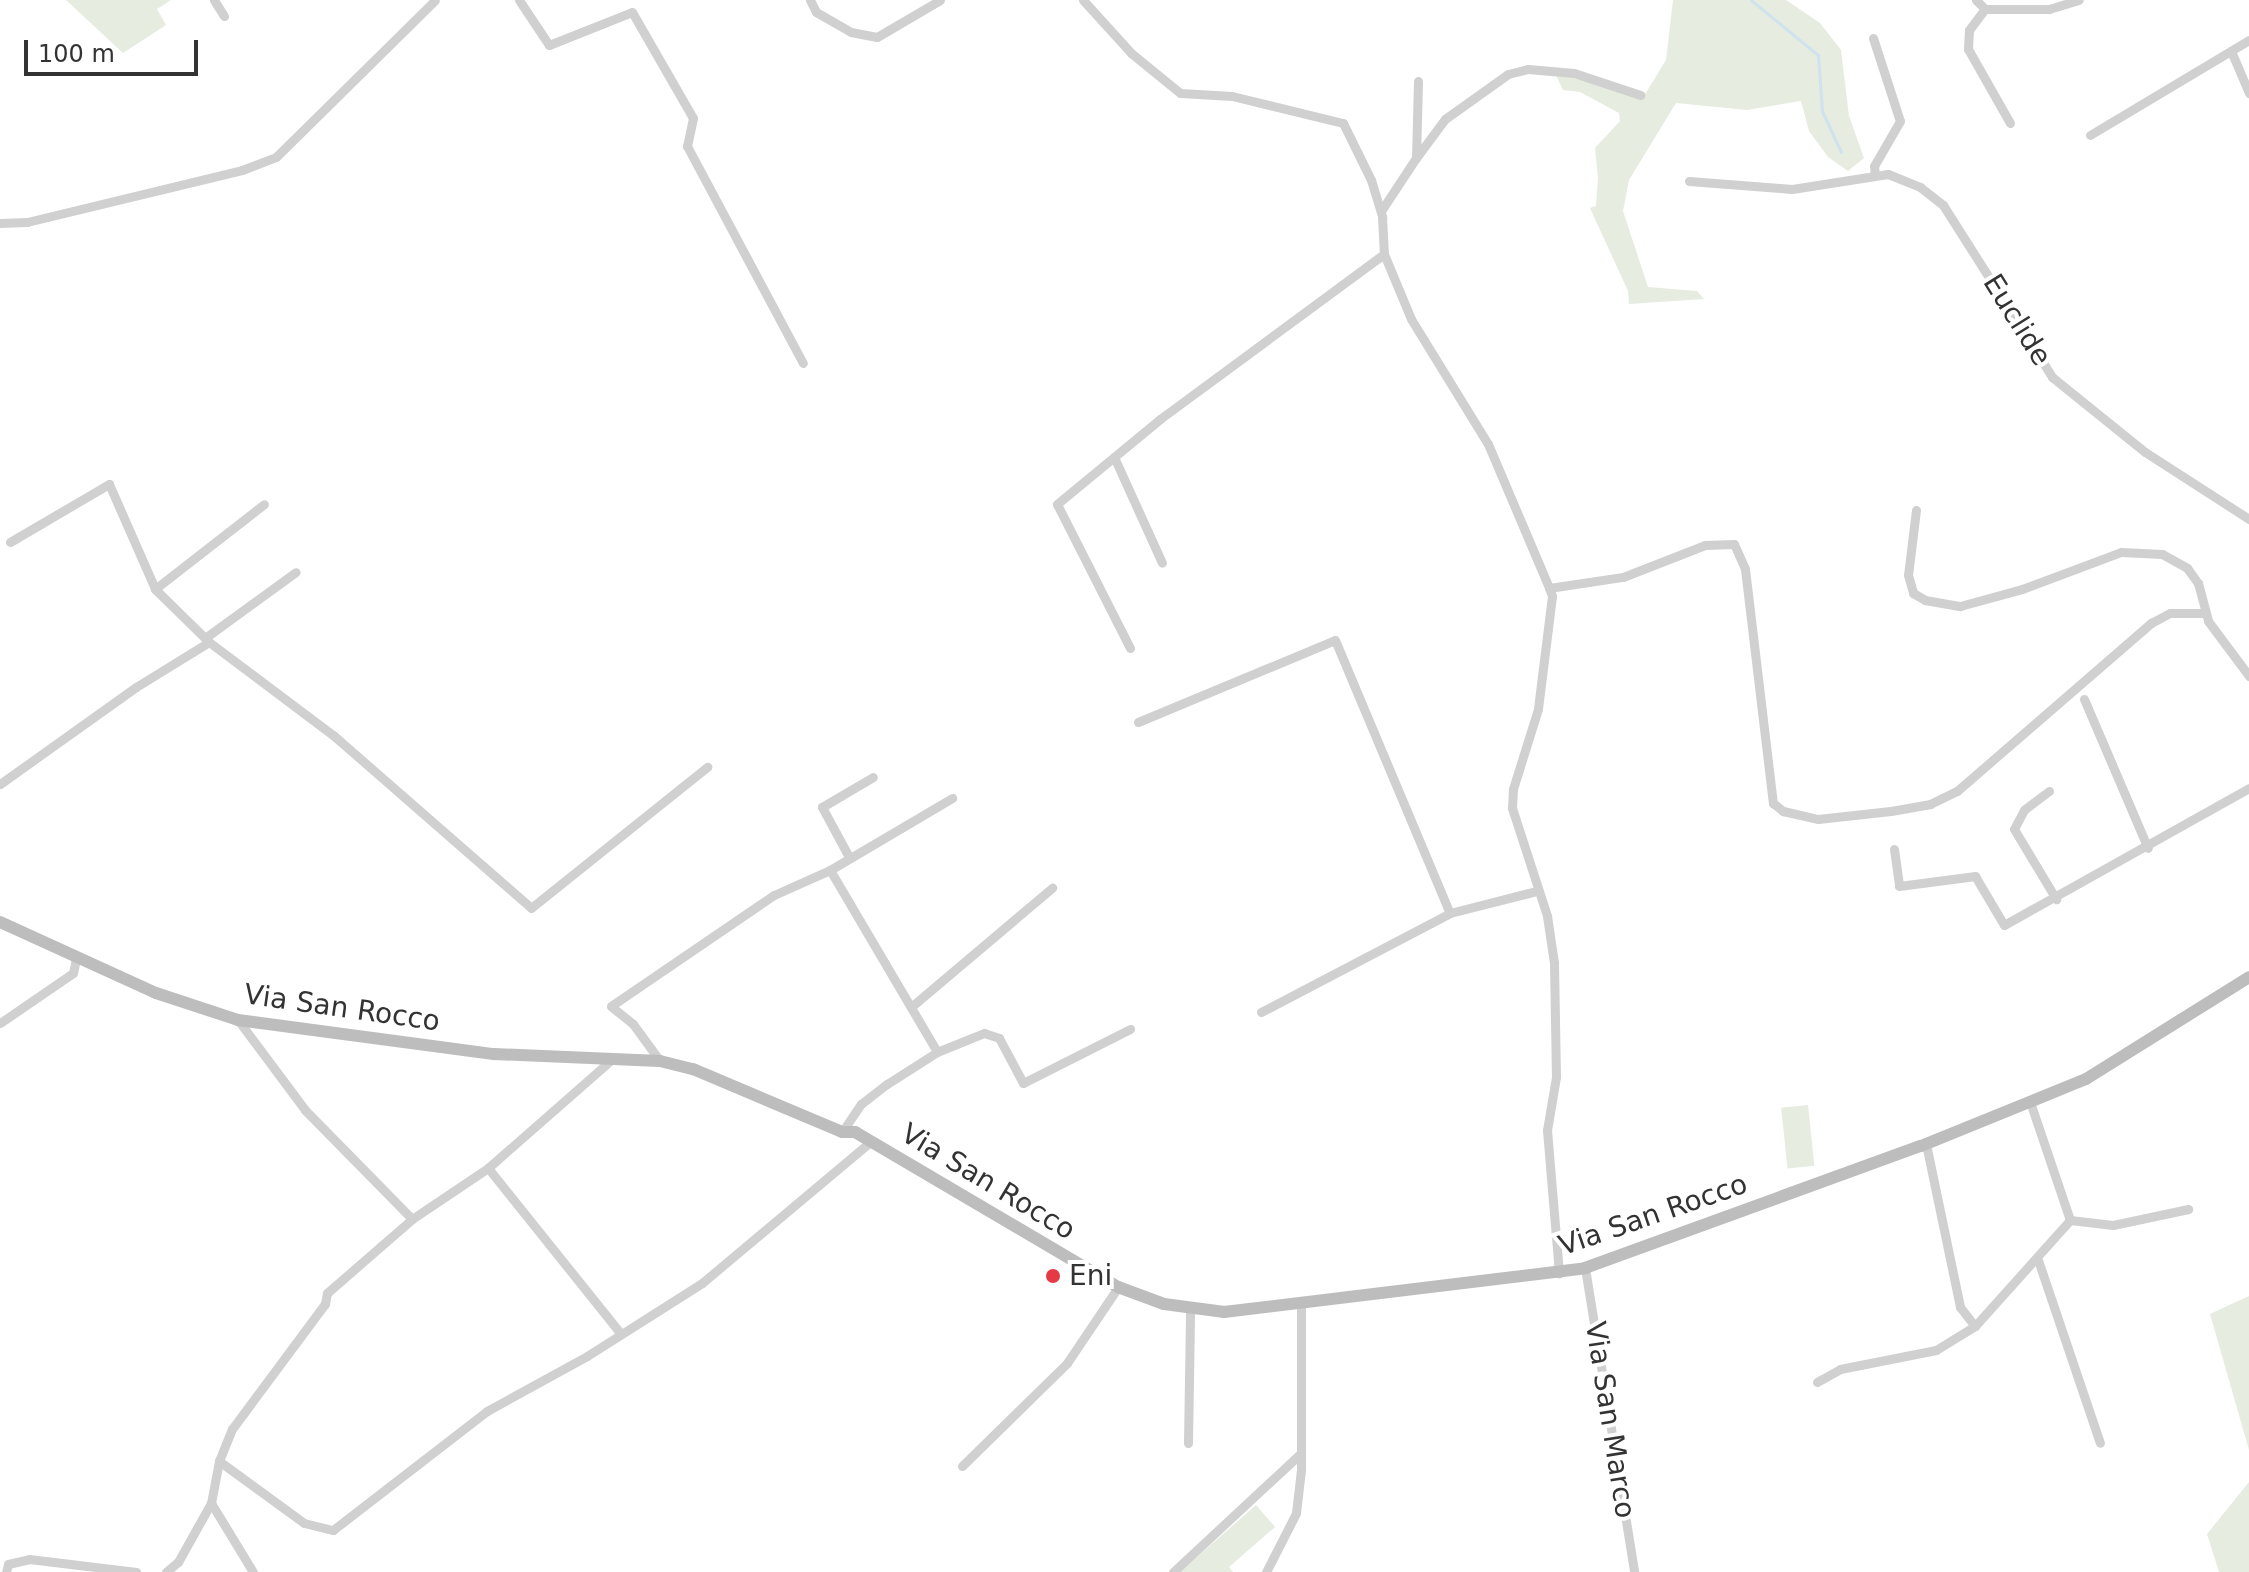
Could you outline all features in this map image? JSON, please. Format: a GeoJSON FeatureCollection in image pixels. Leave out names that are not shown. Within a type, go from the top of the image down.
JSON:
{"type":"FeatureCollection","features":[{"type":"Feature","properties":{"kind":"street"},"geometry":{"type":"LineString","coordinates":[[214,0],[224,16]]}},
{"type":"Feature","properties":{"kind":"street"},"geometry":{"type":"LineString","coordinates":[[0,223],[73,211],[276,157],[435,0]]}},
{"type":"Feature","properties":{"kind":"street"},"geometry":{"type":"LineString","coordinates":[[519,0],[549,45],[632,12],[693,118],[687,146],[803,363]]}},
{"type":"Feature","properties":{"kind":"street"},"geometry":{"type":"LineString","coordinates":[[810,0],[816,12],[851,32],[877,37],[940,0]]}},
{"type":"Feature","properties":{"kind":"street"},"geometry":{"type":"LineString","coordinates":[[1083,0],[1131,53],[1180,93],[1232,96],[1343,123],[1381,211],[1384,254],[1411,319],[1488,444],[1552,596],[1538,709],[1513,789],[1515,827],[1547,916],[1554,963],[1556,1077],[1547,1130],[1559,1273]]}},
{"type":"Feature","properties":{"kind":"street"},"geometry":{"type":"LineString","coordinates":[[1976,0],[1985,9],[2049,9],[2079,0]]}},
{"type":"Feature","properties":{"kind":"street"},"geometry":{"type":"LineString","coordinates":[[1985,9],[1969,30],[1968,49],[2010,123]]}},
{"type":"Feature","properties":{"kind":"street"},"geometry":{"type":"LineString","coordinates":[[1689,181],[1792,189],[1875,175],[1874,166],[1900,121],[1873,38]]}},
{"type":"Feature","properties":{"kind":"street"},"geometry":{"type":"LineString","coordinates":[[2090,135],[2249,40]]}},
{"type":"Feature","properties":{"kind":"street"},"geometry":{"type":"LineString","coordinates":[[2231,51],[2249,93]]}},
{"type":"Feature","properties":{"kind":"street"},"geometry":{"type":"LineString","coordinates":[[1381,211],[1445,119],[1508,74],[1562,71],[1640,95]]}},
{"type":"Feature","properties":{"kind":"street"},"geometry":{"type":"LineString","coordinates":[[1416,158],[1418,81]]}},
{"type":"Feature","properties":{"kind":"street","name":"Euclide"},"geometry":{"type":"LineString","coordinates":[[1875,175],[1888,174],[1920,187],[1943,205],[2052,377],[2145,452],[2249,519]]}},
{"type":"Feature","properties":{"kind":"street"},"geometry":{"type":"LineString","coordinates":[[1130,648],[1057,504],[1114,457],[1384,254]]}},
{"type":"Feature","properties":{"kind":"street"},"geometry":{"type":"LineString","coordinates":[[1114,457],[1162,563]]}},
{"type":"Feature","properties":{"kind":"street"},"geometry":{"type":"LineString","coordinates":[[10,542],[109,484],[155,589],[207,640],[333,735],[531,908],[707,767]]}},
{"type":"Feature","properties":{"kind":"street"},"geometry":{"type":"LineString","coordinates":[[155,589],[264,504]]}},
{"type":"Feature","properties":{"kind":"street"},"geometry":{"type":"LineString","coordinates":[[1916,510],[1908,575],[1913,593],[1925,600],[1960,606],[2022,589],[2121,552],[2162,554],[2187,568],[2198,583],[2205,613],[2249,676]]}},
{"type":"Feature","properties":{"kind":"street"},"geometry":{"type":"LineString","coordinates":[[1549,588],[1623,577],[1705,545],[1734,544],[1745,569],[1773,803],[1800,818],[1818,819],[1930,804],[1957,791],[2151,623],[2170,613],[2205,613]]}},
{"type":"Feature","properties":{"kind":"street"},"geometry":{"type":"LineString","coordinates":[[0,784],[207,640],[296,572]]}},
{"type":"Feature","properties":{"kind":"street"},"geometry":{"type":"LineString","coordinates":[[1138,722],[1335,640],[1450,913]]}},
{"type":"Feature","properties":{"kind":"street"},"geometry":{"type":"LineString","coordinates":[[2084,699],[2148,848]]}},
{"type":"Feature","properties":{"kind":"street"},"geometry":{"type":"LineString","coordinates":[[849,857],[822,807],[873,777]]}},
{"type":"Feature","properties":{"kind":"street"},"geometry":{"type":"LineString","coordinates":[[1894,849],[1899,886],[1975,876],[2004,925],[2148,848],[2249,788]]}},
{"type":"Feature","properties":{"kind":"street"},"geometry":{"type":"LineString","coordinates":[[2049,791],[2024,810],[2014,829],[2056,899]]}},
{"type":"Feature","properties":{"kind":"street"},"geometry":{"type":"LineString","coordinates":[[660,1061],[633,1024],[611,1006],[774,895],[830,870],[952,798]]}},
{"type":"Feature","properties":{"kind":"street"},"geometry":{"type":"LineString","coordinates":[[830,870],[937,1052]]}},
{"type":"Feature","properties":{"kind":"street"},"geometry":{"type":"LineString","coordinates":[[911,1007],[1052,888]]}},
{"type":"Feature","properties":{"kind":"street"},"geometry":{"type":"LineString","coordinates":[[1261,1012],[1450,913],[1536,891]]}},
{"type":"Feature","properties":{"kind":"street","name":"Via San Rocco"},"geometry":{"type":"LineString","coordinates":[[0,922],[76,959],[238,1020],[494,1054],[660,1061],[718,1078],[842,1132],[871,1141],[1118,1287],[1190,1310],[1224,1312],[1585,1268],[1926,1144],[2106,1069],[2249,977]]}},
{"type":"Feature","properties":{"kind":"street"},"geometry":{"type":"LineString","coordinates":[[0,1023],[73,973],[76,959]]}},
{"type":"Feature","properties":{"kind":"street"},"geometry":{"type":"LineString","coordinates":[[238,1020],[305,1110],[412,1219]]}},
{"type":"Feature","properties":{"kind":"street"},"geometry":{"type":"LineString","coordinates":[[842,1132],[861,1104],[937,1052],[991,1033],[1006,1047],[1023,1083],[1130,1029]]}},
{"type":"Feature","properties":{"kind":"street"},"geometry":{"type":"LineString","coordinates":[[166,1572],[178,1562],[211,1503],[219,1461],[232,1429],[325,1304],[327,1293],[412,1219],[488,1168],[613,1058]]}},
{"type":"Feature","properties":{"kind":"street"},"geometry":{"type":"LineString","coordinates":[[2030,1102],[2070,1220]]}},
{"type":"Feature","properties":{"kind":"street"},"geometry":{"type":"LineString","coordinates":[[219,1461],[304,1523],[333,1530],[487,1411],[702,1283],[871,1141]]}},
{"type":"Feature","properties":{"kind":"street"},"geometry":{"type":"LineString","coordinates":[[1926,1144],[1960,1307],[1975,1326]]}},
{"type":"Feature","properties":{"kind":"street"},"geometry":{"type":"LineString","coordinates":[[488,1168],[620,1333]]}},
{"type":"Feature","properties":{"kind":"street"},"geometry":{"type":"LineString","coordinates":[[2070,1220],[2113,1225],[2188,1209]]}},
{"type":"Feature","properties":{"kind":"street"},"geometry":{"type":"LineString","coordinates":[[1817,1382],[1840,1369],[1936,1350],[1975,1326],[2038,1260],[2070,1220]]}},
{"type":"Feature","properties":{"kind":"street"},"geometry":{"type":"LineString","coordinates":[[2038,1260],[2100,1443]]}},
{"type":"Feature","properties":{"kind":"street","name":"Via San Marco"},"geometry":{"type":"LineString","coordinates":[[1585,1268],[1634,1572]]}},
{"type":"Feature","properties":{"kind":"street"},"geometry":{"type":"LineString","coordinates":[[962,1466],[1067,1363],[1118,1287]]}},
{"type":"Feature","properties":{"kind":"street"},"geometry":{"type":"LineString","coordinates":[[1266,1572],[1296,1513],[1301,1453],[1301,1303]]}},
{"type":"Feature","properties":{"kind":"street"},"geometry":{"type":"LineString","coordinates":[[1188,1443],[1190,1310]]}},
{"type":"Feature","properties":{"kind":"street"},"geometry":{"type":"LineString","coordinates":[[1173,1572],[1301,1453]]}},
{"type":"Feature","properties":{"kind":"street"},"geometry":{"type":"LineString","coordinates":[[211,1503],[253,1572]]}},
{"type":"Feature","properties":{"kind":"street"},"geometry":{"type":"LineString","coordinates":[[6,1572],[8,1564],[29,1559],[136,1572]]}},
{"type":"Feature","properties":{"kind":"shaded area"},"geometry":{"type":"Polygon","coordinates":[[[66,0],[171,0],[157,9],[166,25],[123,53],[66,0]]]}},
{"type":"Feature","properties":{"kind":"shaded area"},"geometry":{"type":"Polygon","coordinates":[[[1673,0],[1786,0],[1820,23],[1841,50],[1849,116],[1864,158],[1848,171],[1828,157],[1809,131],[1801,101],[1747,110],[1676,103],[1629,180],[1623,211],[1648,287],[1697,291],[1704,299],[1629,304],[1628,291],[1590,208],[1596,206],[1598,178],[1595,148],[1620,121],[1619,113],[1580,92],[1563,90],[1555,73],[1644,96],[1666,60],[1673,0]]]}},
{"type":"Feature","properties":{"kind":"shaded area"},"geometry":{"type":"Polygon","coordinates":[[[1808,1105],[1814,1166],[1788,1168],[1781,1108],[1808,1105]]]}},
{"type":"Feature","properties":{"kind":"shaded area"},"geometry":{"type":"Polygon","coordinates":[[[2249,1296],[2249,1450],[2210,1314],[2249,1296]]]}},
{"type":"Feature","properties":{"kind":"shaded area"},"geometry":{"type":"Polygon","coordinates":[[[2249,1482],[2249,1572],[2219,1572],[2207,1534],[2249,1482]]]}},
{"type":"Feature","properties":{"kind":"shaded area"},"geometry":{"type":"Polygon","coordinates":[[[1256,1505],[1275,1527],[1229,1567],[1233,1572],[1180,1572],[1256,1505]]]}},
{"type":"Feature","properties":{"kind":"waterway"},"geometry":{"type":"LineString","coordinates":[[1751,0],[1818,55],[1822,111],[1841,152]]}},
{"type":"Feature","properties":{"kind":"place","name":"Eni"},"geometry":{"type":"Point","coordinates":[1053,1276]}}]}
